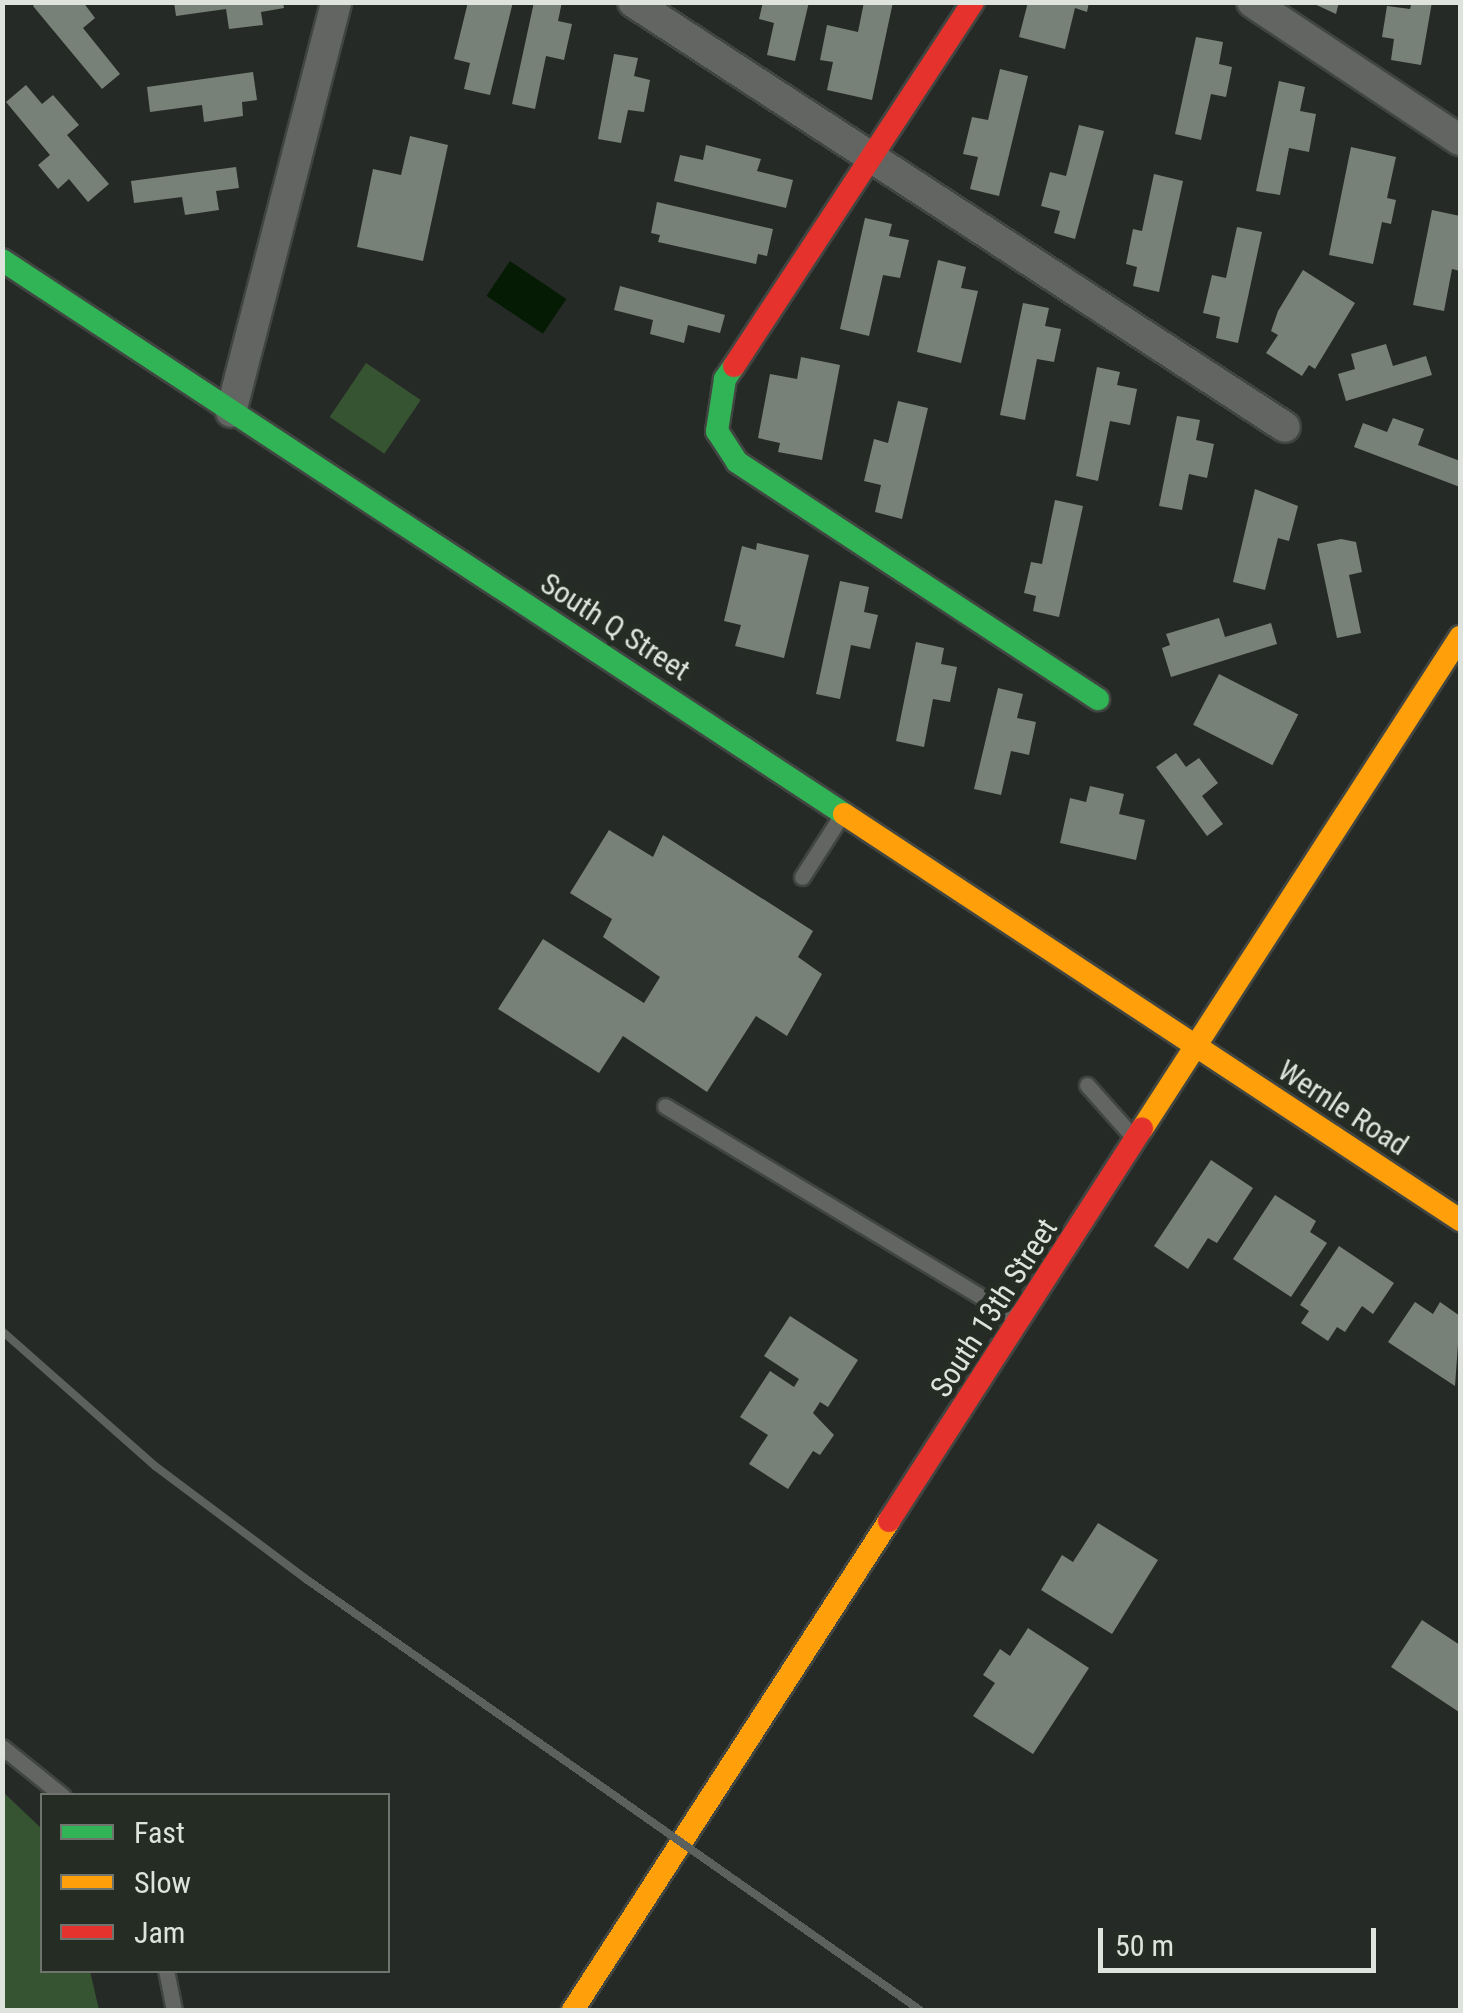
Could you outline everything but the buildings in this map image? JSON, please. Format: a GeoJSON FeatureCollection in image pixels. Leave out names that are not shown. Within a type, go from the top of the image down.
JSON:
{"type":"FeatureCollection","features":[{"type":"Feature","properties":{"kind":"street"},"geometry":{"type":"LineString","coordinates":[[231,412],[336,2]]}},
{"type":"Feature","properties":{"kind":"street"},"geometry":{"type":"LineString","coordinates":[[633,2],[1285,427]]}},
{"type":"Feature","properties":{"kind":"street"},"geometry":{"type":"LineString","coordinates":[[973,2],[725,378],[718,432],[737,462],[1098,698]]}},
{"type":"Feature","properties":{"kind":"street"},"geometry":{"type":"LineString","coordinates":[[1252,2],[1460,140]]}},
{"type":"Feature","properties":{"kind":"street","name":"South Q Street"},"geometry":{"type":"LineString","coordinates":[[2,260],[1196,1044]]}},
{"type":"Feature","properties":{"kind":"street","name":"South 13th Street"},"geometry":{"type":"LineString","coordinates":[[573,2010],[1138,1143],[1196,1044],[1460,637]]}},
{"type":"Feature","properties":{"kind":"street","name":"Wernle Road"},"geometry":{"type":"LineString","coordinates":[[1196,1044],[1460,1220]]}},
{"type":"Feature","properties":{"kind":"lane"},"geometry":{"type":"LineString","coordinates":[[802,877],[844,813]]}},
{"type":"Feature","properties":{"kind":"lane"},"geometry":{"type":"LineString","coordinates":[[1087,1085],[1138,1143]]}},
{"type":"Feature","properties":{"kind":"lane"},"geometry":{"type":"LineString","coordinates":[[665,1106],[1022,1320]]}},
{"type":"Feature","properties":{"kind":"lane"},"geometry":{"type":"LineString","coordinates":[[2,1746],[59,1793]]}},
{"type":"Feature","properties":{"kind":"lane"},"geometry":{"type":"LineString","coordinates":[[167,1973],[174,2010]]}},
{"type":"Feature","properties":{"kind":"shaded area"},"geometry":{"type":"Polygon","coordinates":[[[510,261],[566,299],[543,334],[487,296],[510,261]]]}},
{"type":"Feature","properties":{"kind":"shaded area"},"geometry":{"type":"Polygon","coordinates":[[[366,363],[421,400],[384,454],[330,417],[366,363]]]}},
{"type":"Feature","properties":{"kind":"shaded area"},"geometry":{"type":"Polygon","coordinates":[[[2,1791],[40,1827],[40,1973],[90,1973],[99,2010],[3,2010],[2,1791]]]}},
{"type":"Feature","properties":{"kind":"railway"},"geometry":{"type":"LineString","coordinates":[[2,1331],[155,1466],[306,1579],[920,2010]]}},
{"type":"Feature","properties":{"kind":"traffic: fast"},"geometry":{"type":"LineString","coordinates":[[2,260],[844,814]]}},
{"type":"Feature","properties":{"kind":"traffic: fast"},"geometry":{"type":"LineString","coordinates":[[734,366],[725,379],[717,431],[737,462],[1098,699]]}},
{"type":"Feature","properties":{"kind":"traffic: slow"},"geometry":{"type":"LineString","coordinates":[[1142,1129],[1460,637]]}},
{"type":"Feature","properties":{"kind":"traffic: slow"},"geometry":{"type":"LineString","coordinates":[[844,814],[1460,1220]]}},
{"type":"Feature","properties":{"kind":"traffic: slow"},"geometry":{"type":"LineString","coordinates":[[573,2010],[889,1521]]}},
{"type":"Feature","properties":{"kind":"traffic: jam"},"geometry":{"type":"LineString","coordinates":[[734,366],[973,2]]}},
{"type":"Feature","properties":{"kind":"traffic: jam"},"geometry":{"type":"LineString","coordinates":[[889,1521],[1142,1129]]}}]}
